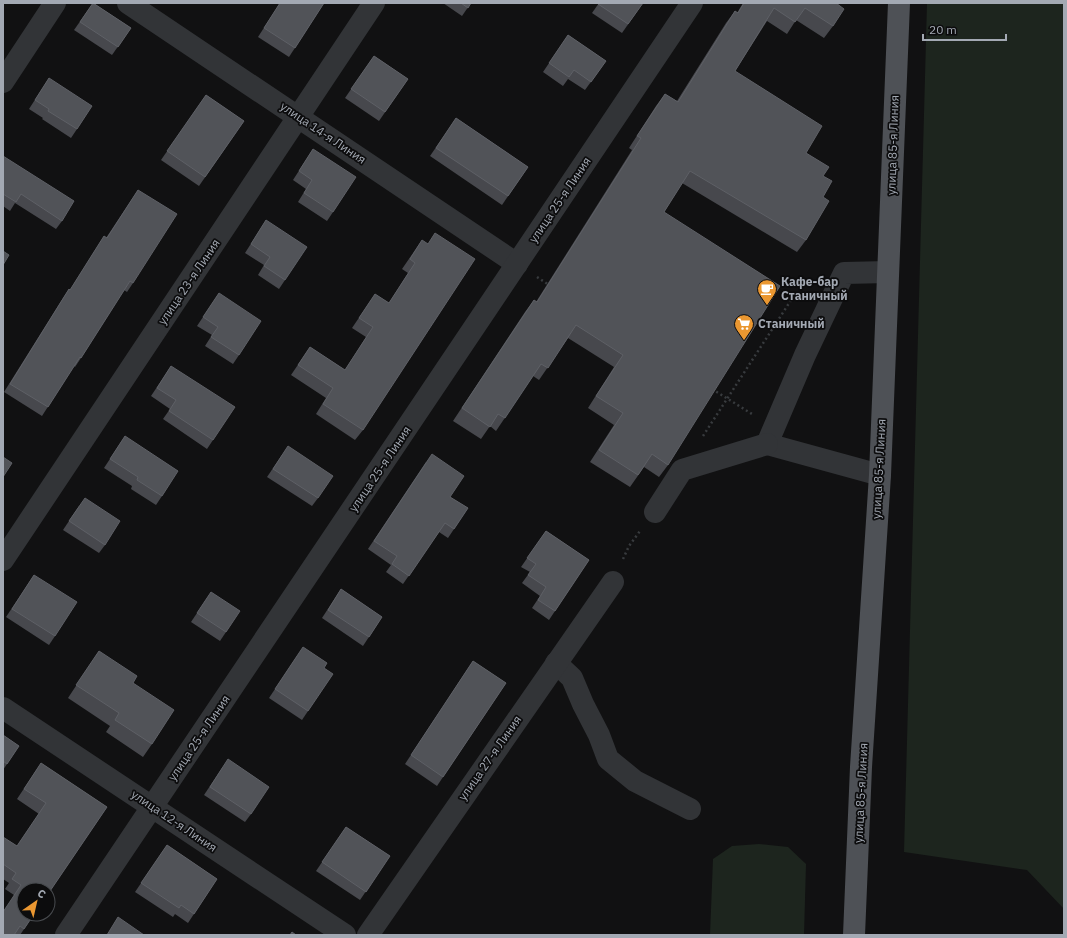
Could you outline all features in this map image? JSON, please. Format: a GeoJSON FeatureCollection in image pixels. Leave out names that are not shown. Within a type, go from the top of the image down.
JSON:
{"type":"FeatureCollection","features":[{"type":"Feature","properties":{"kind":"main road","name":"улица 85-я Линия"},"geometry":{"type":"LineString","coordinates":[[854,935],[861,767],[880,475],[898,3]]}},
{"type":"Feature","properties":{"kind":"street"},"geometry":{"type":"LineString","coordinates":[[3,82],[55,3]]}},
{"type":"Feature","properties":{"kind":"street","name":"улица 14-я Линия"},"geometry":{"type":"LineString","coordinates":[[128,3],[517,264]]}},
{"type":"Feature","properties":{"kind":"street","name":"улица 23-я Линия"},"geometry":{"type":"LineString","coordinates":[[3,560],[374,3]]}},
{"type":"Feature","properties":{"kind":"street","name":"улица 25-я Линия"},"geometry":{"type":"LineString","coordinates":[[66,935],[692,3]]}},
{"type":"Feature","properties":{"kind":"street"},"geometry":{"type":"LineString","coordinates":[[771,436],[805,355],[844,273],[888,272]]}},
{"type":"Feature","properties":{"kind":"street"},"geometry":{"type":"LineString","coordinates":[[655,512],[682,470],[771,436],[880,475]]}},
{"type":"Feature","properties":{"kind":"street","name":"улица 27-я Линия"},"geometry":{"type":"LineString","coordinates":[[368,935],[613,582]]}},
{"type":"Feature","properties":{"kind":"street"},"geometry":{"type":"LineString","coordinates":[[556,663],[572,678],[599,735],[608,759],[635,781],[690,809]]}},
{"type":"Feature","properties":{"kind":"street","name":"улица 12-я Линия"},"geometry":{"type":"LineString","coordinates":[[3,708],[345,935]]}},
{"type":"Feature","properties":{"kind":"path"},"geometry":{"type":"LineString","coordinates":[[517,264],[550,285]]}},
{"type":"Feature","properties":{"kind":"path"},"geometry":{"type":"LineString","coordinates":[[702,437],[795,294]]}},
{"type":"Feature","properties":{"kind":"path"},"geometry":{"type":"LineString","coordinates":[[707,385],[727,398],[771,436]]}},
{"type":"Feature","properties":{"kind":"path"},"geometry":{"type":"LineString","coordinates":[[613,582],[629,546],[655,512]]}},
{"type":"Feature","properties":{"kind":"shaded area"},"geometry":{"type":"Polygon","coordinates":[[[927,3],[1064,3],[1064,909],[1027,870],[904,852],[927,3]]]}},
{"type":"Feature","properties":{"kind":"shaded area"},"geometry":{"type":"Polygon","coordinates":[[[759,844],[788,847],[806,864],[804,935],[710,935],[713,859],[732,846],[759,844]]]}},
{"type":"Feature","properties":{"kind":"building"},"geometry":{"type":"Polygon","coordinates":[[[93,3],[131,28],[118,47],[80,22],[93,3]]]}},
{"type":"Feature","properties":{"kind":"building"},"geometry":{"type":"Polygon","coordinates":[[[280,3],[324,3],[295,48],[264,28],[280,3]]]}},
{"type":"Feature","properties":{"kind":"building"},"geometry":{"type":"Polygon","coordinates":[[[461,3],[471,3],[468,8],[461,3]]]}},
{"type":"Feature","properties":{"kind":"building"},"geometry":{"type":"Polygon","coordinates":[[[643,3],[628,24],[598,4],[643,3]]]}},
{"type":"Feature","properties":{"kind":"building"},"geometry":{"type":"Polygon","coordinates":[[[744,3],[836,3],[844,9],[833,26],[805,8],[795,22],[774,8],[735,71],[822,126],[806,153],[829,167],[823,176],[832,181],[823,197],[829,201],[806,240],[690,171],[664,212],[780,286],[668,465],[652,454],[638,475],[599,450],[623,413],[596,396],[623,355],[576,325],[548,368],[541,364],[505,418],[498,414],[490,427],[462,408],[534,300],[537,302],[641,138],[637,136],[665,94],[678,102],[735,11],[738,13],[744,3]]]}},
{"type":"Feature","properties":{"kind":"building"},"geometry":{"type":"Polygon","coordinates":[[[568,35],[606,61],[591,82],[574,70],[569,77],[549,63],[568,35]]]}},
{"type":"Feature","properties":{"kind":"building"},"geometry":{"type":"Polygon","coordinates":[[[374,56],[408,79],[385,112],[351,89],[374,56]]]}},
{"type":"Feature","properties":{"kind":"building"},"geometry":{"type":"Polygon","coordinates":[[[49,78],[92,106],[77,129],[48,111],[49,109],[35,100],[49,78]]]}},
{"type":"Feature","properties":{"kind":"building"},"geometry":{"type":"Polygon","coordinates":[[[206,95],[244,121],[205,177],[167,151],[206,95]]]}},
{"type":"Feature","properties":{"kind":"building"},"geometry":{"type":"Polygon","coordinates":[[[456,118],[528,167],[508,196],[436,148],[456,118]]]}},
{"type":"Feature","properties":{"kind":"building"},"geometry":{"type":"Polygon","coordinates":[[[313,149],[356,177],[333,212],[304,193],[312,180],[299,171],[313,149]]]}},
{"type":"Feature","properties":{"kind":"building"},"geometry":{"type":"Polygon","coordinates":[[[3,156],[74,201],[62,221],[21,194],[16,202],[3,194],[3,156]]]}},
{"type":"Feature","properties":{"kind":"building"},"geometry":{"type":"Polygon","coordinates":[[[138,190],[177,214],[133,283],[130,281],[48,407],[10,384],[69,289],[70,290],[104,236],[107,238],[138,190]]]}},
{"type":"Feature","properties":{"kind":"building"},"geometry":{"type":"Polygon","coordinates":[[[266,220],[307,247],[285,280],[264,266],[270,257],[251,244],[266,220]]]}},
{"type":"Feature","properties":{"kind":"building"},"geometry":{"type":"Polygon","coordinates":[[[435,233],[475,259],[363,430],[323,404],[333,388],[298,365],[310,347],[345,370],[373,327],[359,318],[375,294],[389,303],[415,263],[410,259],[422,240],[428,244],[435,233]]]}},
{"type":"Feature","properties":{"kind":"building"},"geometry":{"type":"Polygon","coordinates":[[[3,251],[9,255],[3,265],[3,251]]]}},
{"type":"Feature","properties":{"kind":"building"},"geometry":{"type":"Polygon","coordinates":[[[219,293],[261,321],[239,355],[211,337],[218,327],[203,317],[219,293]]]}},
{"type":"Feature","properties":{"kind":"building"},"geometry":{"type":"Polygon","coordinates":[[[171,366],[235,407],[213,440],[169,411],[176,400],[157,388],[171,366]]]}},
{"type":"Feature","properties":{"kind":"building"},"geometry":{"type":"Polygon","coordinates":[[[125,436],[178,471],[162,496],[137,480],[138,477],[110,459],[125,436]]]}},
{"type":"Feature","properties":{"kind":"building"},"geometry":{"type":"Polygon","coordinates":[[[288,446],[333,476],[318,498],[273,469],[288,446]]]}},
{"type":"Feature","properties":{"kind":"building"},"geometry":{"type":"Polygon","coordinates":[[[432,454],[464,476],[450,497],[468,508],[454,529],[445,523],[409,576],[392,564],[397,556],[374,541],[432,454]]]}},
{"type":"Feature","properties":{"kind":"building"},"geometry":{"type":"Polygon","coordinates":[[[3,457],[12,463],[3,477],[3,457]]]}},
{"type":"Feature","properties":{"kind":"building"},"geometry":{"type":"Polygon","coordinates":[[[85,498],[120,521],[105,545],[69,521],[85,498]]]}},
{"type":"Feature","properties":{"kind":"building"},"geometry":{"type":"Polygon","coordinates":[[[546,531],[589,560],[555,611],[538,600],[546,587],[528,575],[536,564],[527,558],[546,531]]]}},
{"type":"Feature","properties":{"kind":"building"},"geometry":{"type":"Polygon","coordinates":[[[34,575],[77,602],[55,636],[12,609],[34,575]]]}},
{"type":"Feature","properties":{"kind":"building"},"geometry":{"type":"Polygon","coordinates":[[[341,589],[382,617],[369,637],[328,610],[341,589]]]}},
{"type":"Feature","properties":{"kind":"building"},"geometry":{"type":"Polygon","coordinates":[[[211,592],[240,611],[226,632],[197,613],[211,592]]]}},
{"type":"Feature","properties":{"kind":"building"},"geometry":{"type":"Polygon","coordinates":[[[303,647],[327,663],[324,668],[333,674],[308,711],[275,689],[303,647]]]}},
{"type":"Feature","properties":{"kind":"building"},"geometry":{"type":"Polygon","coordinates":[[[99,651],[137,676],[133,683],[174,710],[152,744],[115,720],[119,713],[76,685],[99,651]]]}},
{"type":"Feature","properties":{"kind":"building"},"geometry":{"type":"Polygon","coordinates":[[[473,661],[506,683],[443,777],[411,755],[473,661]]]}},
{"type":"Feature","properties":{"kind":"building"},"geometry":{"type":"Polygon","coordinates":[[[3,735],[19,746],[7,764],[3,761],[3,735]]]}},
{"type":"Feature","properties":{"kind":"building"},"geometry":{"type":"Polygon","coordinates":[[[228,759],[269,787],[251,814],[210,787],[228,759]]]}},
{"type":"Feature","properties":{"kind":"building"},"geometry":{"type":"Polygon","coordinates":[[[41,763],[107,807],[56,882],[16,882],[12,879],[16,873],[3,864],[3,837],[17,846],[46,803],[24,789],[41,763]]]}},
{"type":"Feature","properties":{"kind":"building"},"geometry":{"type":"Polygon","coordinates":[[[346,827],[390,856],[366,892],[322,862],[346,827]]]}},
{"type":"Feature","properties":{"kind":"building"},"geometry":{"type":"Polygon","coordinates":[[[167,845],[217,879],[194,914],[181,905],[179,908],[141,883],[167,845]]]}},
{"type":"Feature","properties":{"kind":"building"},"geometry":{"type":"Polygon","coordinates":[[[16,892],[16,922],[29,922],[24,929],[20,926],[14,935],[3,935],[3,912],[16,892]]]}},
{"type":"Feature","properties":{"kind":"building"},"geometry":{"type":"Polygon","coordinates":[[[118,917],[144,935],[107,935],[118,917]]]}},
{"type":"Feature","properties":{"kind":"place","name":"Кафе-бар Станичный"},"geometry":{"type":"Point","coordinates":[767,306]}},
{"type":"Feature","properties":{"kind":"place","name":"Станичный"},"geometry":{"type":"Point","coordinates":[744,341]}}]}
